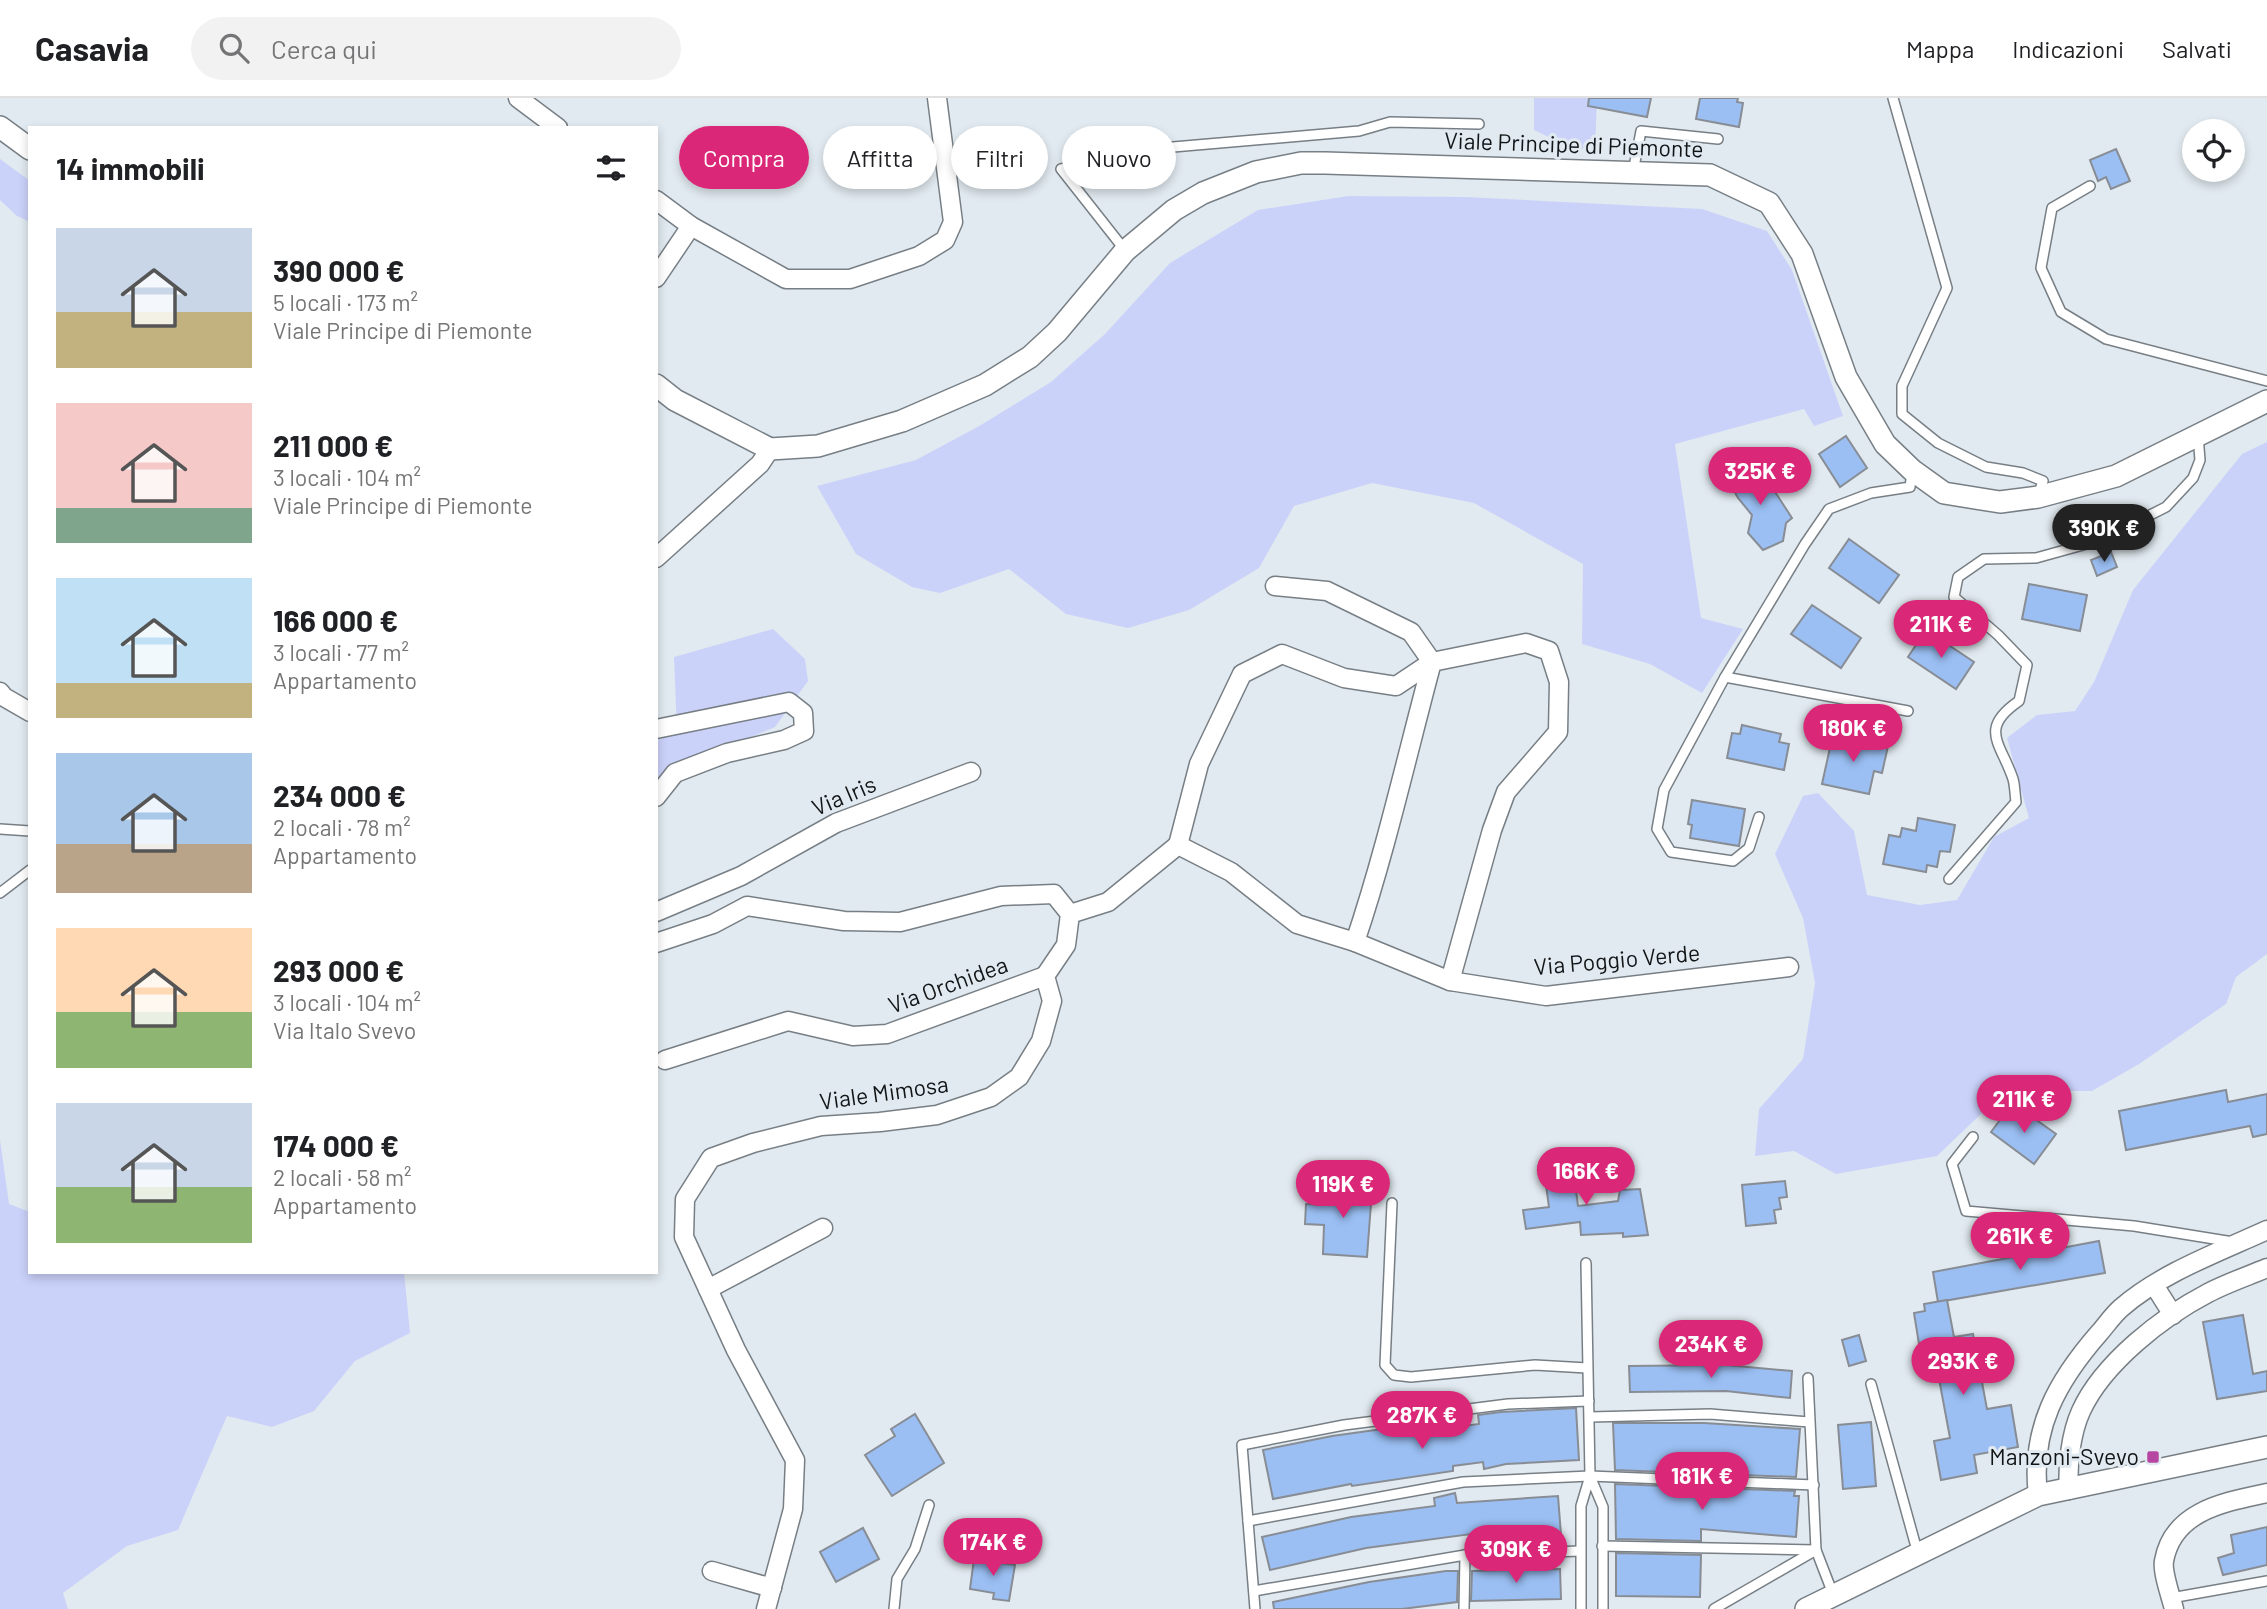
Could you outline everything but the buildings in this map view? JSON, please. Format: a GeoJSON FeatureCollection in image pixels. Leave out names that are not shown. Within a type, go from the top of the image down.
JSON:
{"type":"FeatureCollection","features":[{"type":"Feature","properties":{"kind":"street"},"geometry":{"type":"LineString","coordinates":[[518,98],[555,126]]}},
{"type":"Feature","properties":{"kind":"street"},"geometry":{"type":"LineString","coordinates":[[658,201],[691,226],[786,279],[850,279],[919,256],[945,240],[953,222],[937,98]]}},
{"type":"Feature","properties":{"kind":"street"},"geometry":{"type":"LineString","coordinates":[[0,127],[28,148]]}},
{"type":"Feature","properties":{"kind":"street","name":"Viale Principe di Piemonte"},"geometry":{"type":"LineString","coordinates":[[770,449],[818,446],[902,421],[1001,376],[1044,346],[1125,251],[1174,210],[1233,180],[1301,163],[1710,175],[1769,203],[1802,254],[1846,377],[1885,444],[1912,470],[1944,493],[2000,502],[2038,497],[2116,475],[2267,401]]}},
{"type":"Feature","properties":{"kind":"street"},"geometry":{"type":"LineString","coordinates":[[658,275],[691,226]]}},
{"type":"Feature","properties":{"kind":"street"},"geometry":{"type":"LineString","coordinates":[[658,387],[675,400],[770,449],[760,464],[658,556]]}},
{"type":"Feature","properties":{"kind":"street"},"geometry":{"type":"LineString","coordinates":[[1275,586],[1327,591],[1411,632],[1432,662],[1399,794],[1355,942]]}},
{"type":"Feature","properties":{"kind":"street"},"geometry":{"type":"LineString","coordinates":[[1070,914],[1108,902],[1178,845],[1199,764],[1242,674],[1282,654],[1344,678],[1395,686],[1432,662],[1526,643],[1549,651],[1559,682],[1558,732],[1506,792],[1492,830],[1450,981]]}},
{"type":"Feature","properties":{"kind":"street"},"geometry":{"type":"LineString","coordinates":[[1,696],[28,711]]}},
{"type":"Feature","properties":{"kind":"street"},"geometry":{"type":"LineString","coordinates":[[658,729],[789,702],[803,713],[804,731],[784,740],[727,752],[675,773],[658,794]]}},
{"type":"Feature","properties":{"kind":"street","name":"Via Iris"},"geometry":{"type":"LineString","coordinates":[[658,911],[741,876],[836,823],[971,772]]}},
{"type":"Feature","properties":{"kind":"street","name":"Via Poggio Verde"},"geometry":{"type":"LineString","coordinates":[[1178,845],[1231,872],[1297,924],[1355,942],[1450,981],[1546,996],[1789,967]]}},
{"type":"Feature","properties":{"kind":"street"},"geometry":{"type":"LineString","coordinates":[[741,876],[747,906]]}},
{"type":"Feature","properties":{"kind":"street"},"geometry":{"type":"LineString","coordinates":[[658,942],[713,924],[747,906],[844,921],[900,922],[1001,896],[1054,894],[1070,914],[1066,945],[1045,976]]}},
{"type":"Feature","properties":{"kind":"street","name":"Via Orchidea"},"geometry":{"type":"LineString","coordinates":[[665,1060],[788,1021],[853,1036],[887,1034],[1045,976]]}},
{"type":"Feature","properties":{"kind":"street","name":"Viale Mimosa"},"geometry":{"type":"LineString","coordinates":[[766,1609],[793,1509],[795,1460],[736,1350],[684,1237],[685,1199],[710,1158],[753,1143],[821,1126],[937,1115],[991,1097],[1019,1077],[1041,1041],[1052,1001],[1045,976]]}},
{"type":"Feature","properties":{"kind":"street"},"geometry":{"type":"LineString","coordinates":[[708,1289],[823,1228]]}},
{"type":"Feature","properties":{"kind":"street"},"geometry":{"type":"LineString","coordinates":[[2038,1496],[2035,1466],[2049,1404],[2077,1357],[2121,1308],[2154,1285],[2202,1258],[2267,1230]]}},
{"type":"Feature","properties":{"kind":"street"},"geometry":{"type":"LineString","coordinates":[[2069,1490],[2067,1465],[2081,1412],[2114,1363],[2159,1324],[2208,1293],[2267,1268]]}},
{"type":"Feature","properties":{"kind":"street"},"geometry":{"type":"LineString","coordinates":[[2154,1285],[2174,1315]]}},
{"type":"Feature","properties":{"kind":"street"},"geometry":{"type":"LineString","coordinates":[[1806,1609],[2038,1496],[2267,1447]]}},
{"type":"Feature","properties":{"kind":"street"},"geometry":{"type":"LineString","coordinates":[[2173,1603],[2163,1562],[2173,1536],[2197,1513],[2267,1493]]}},
{"type":"Feature","properties":{"kind":"street"},"geometry":{"type":"LineString","coordinates":[[712,1571],[772,1588]]}},
{"type":"Feature","properties":{"kind":"lane"},"geometry":{"type":"LineString","coordinates":[[1893,98],[1947,288],[1902,386],[1902,414],[1938,443],[1986,467],[2023,473],[2043,481],[2038,497]]}},
{"type":"Feature","properties":{"kind":"lane"},"geometry":{"type":"LineString","coordinates":[[1125,251],[1061,169],[1173,147],[1359,131],[1390,122],[1479,124]]}},
{"type":"Feature","properties":{"kind":"lane"},"geometry":{"type":"LineString","coordinates":[[1633,172],[1641,131],[1718,139]]}},
{"type":"Feature","properties":{"kind":"lane"},"geometry":{"type":"LineString","coordinates":[[2090,186],[2052,208],[2041,268],[2061,312],[2106,340],[2267,381]]}},
{"type":"Feature","properties":{"kind":"lane"},"geometry":{"type":"LineString","coordinates":[[1949,879],[2016,802],[2013,780],[1995,732],[2003,712],[2019,701],[2027,665],[1998,635],[1954,597],[1958,577],[1984,559],[2036,558],[2101,540],[2166,508],[2193,478],[2200,460],[2198,436]]}},
{"type":"Feature","properties":{"kind":"lane"},"geometry":{"type":"LineString","coordinates":[[1759,817],[1749,848],[1733,861],[1671,852],[1657,829],[1664,790],[1725,677],[1829,509],[1871,493],[1910,487],[1912,470]]}},
{"type":"Feature","properties":{"kind":"lane"},"geometry":{"type":"LineString","coordinates":[[1725,677],[1908,711]]}},
{"type":"Feature","properties":{"kind":"lane"},"geometry":{"type":"LineString","coordinates":[[0,829],[28,831]]}},
{"type":"Feature","properties":{"kind":"lane"},"geometry":{"type":"LineString","coordinates":[[0,894],[28,872]]}},
{"type":"Feature","properties":{"kind":"lane"},"geometry":{"type":"LineString","coordinates":[[1973,1137],[1952,1164],[1966,1211],[2134,1226],[2238,1243]]}},
{"type":"Feature","properties":{"kind":"lane"},"geometry":{"type":"LineString","coordinates":[[1392,1203],[1385,1365],[1394,1375],[1411,1377],[1535,1365],[1587,1368]]}},
{"type":"Feature","properties":{"kind":"lane"},"geometry":{"type":"LineString","coordinates":[[1581,1609],[1581,1506],[1590,1476],[1586,1263]]}},
{"type":"Feature","properties":{"kind":"lane"},"geometry":{"type":"LineString","coordinates":[[1808,1378],[1816,1550],[1833,1594]]}},
{"type":"Feature","properties":{"kind":"lane"},"geometry":{"type":"LineString","coordinates":[[1871,1384],[1918,1554]]}},
{"type":"Feature","properties":{"kind":"lane"},"geometry":{"type":"LineString","coordinates":[[1255,1609],[1242,1445],[1344,1425],[1508,1404],[1589,1401]]}},
{"type":"Feature","properties":{"kind":"lane"},"geometry":{"type":"LineString","coordinates":[[1590,1417],[1710,1414],[1810,1422]]}},
{"type":"Feature","properties":{"kind":"lane"},"geometry":{"type":"LineString","coordinates":[[1248,1521],[1463,1482],[1590,1476],[1814,1485]]}},
{"type":"Feature","properties":{"kind":"lane"},"geometry":{"type":"LineString","coordinates":[[1590,1476],[1603,1507],[1603,1609]]}},
{"type":"Feature","properties":{"kind":"lane"},"geometry":{"type":"LineString","coordinates":[[894,1609],[897,1579],[915,1549],[929,1505]]}},
{"type":"Feature","properties":{"kind":"lane"},"geometry":{"type":"LineString","coordinates":[[1602,1546],[1816,1550]]}},
{"type":"Feature","properties":{"kind":"lane"},"geometry":{"type":"LineString","coordinates":[[1714,1609],[1816,1550]]}},
{"type":"Feature","properties":{"kind":"lane"},"geometry":{"type":"LineString","coordinates":[[1254,1591],[1465,1556],[1580,1551]]}},
{"type":"Feature","properties":{"kind":"lane"},"geometry":{"type":"LineString","coordinates":[[1464,1609],[1465,1556]]}},
{"type":"Feature","properties":{"kind":"lane"},"geometry":{"type":"LineString","coordinates":[[2173,1603],[2267,1581]]}},
{"type":"Feature","properties":{"kind":"shaded area"},"geometry":{"type":"Polygon","coordinates":[[[1534,98],[1599,98],[1591,148],[1576,150],[1534,130],[1534,98]]]}},
{"type":"Feature","properties":{"kind":"shaded area"},"geometry":{"type":"Polygon","coordinates":[[[0,159],[28,180],[28,221],[17,216],[0,200],[0,159]]]}},
{"type":"Feature","properties":{"kind":"shaded area"},"geometry":{"type":"Polygon","coordinates":[[[1348,196],[1466,197],[1702,209],[1767,231],[1792,270],[1843,416],[1814,426],[1804,409],[1675,444],[1701,618],[1743,629],[1702,693],[1650,664],[1582,644],[1583,564],[1474,503],[1372,483],[1294,506],[1259,568],[1189,610],[1128,628],[1066,614],[1009,569],[940,593],[912,587],[856,554],[817,486],[916,460],[981,425],[1051,382],[1105,334],[1170,263],[1258,210],[1348,196]]]}},
{"type":"Feature","properties":{"kind":"shaded area"},"geometry":{"type":"Polygon","coordinates":[[[2267,442],[2267,954],[2236,977],[2226,1004],[2139,1064],[2092,1091],[2005,1091],[1937,1156],[1836,1174],[1794,1151],[1755,1156],[1759,1109],[1803,1059],[1815,983],[1803,918],[1775,854],[1803,796],[1818,793],[1854,831],[1867,895],[1920,905],[1957,900],[1994,837],[2029,818],[2007,738],[2037,715],[2075,711],[2094,682],[2133,590],[2242,454],[2267,442]]]}},
{"type":"Feature","properties":{"kind":"shaded area"},"geometry":{"type":"Polygon","coordinates":[[[773,629],[805,659],[808,681],[775,727],[675,763],[658,780],[658,740],[677,731],[674,657],[773,629]]]}},
{"type":"Feature","properties":{"kind":"shaded area"},"geometry":{"type":"Polygon","coordinates":[[[0,1140],[9,1204],[28,1211],[28,1274],[404,1274],[410,1333],[355,1361],[314,1411],[272,1427],[227,1416],[178,1530],[127,1546],[63,1593],[68,1609],[0,1609],[0,1140]]]}},
{"type":"Feature","properties":{"kind":"place","name":"Manzoni-Svevo"},"geometry":{"type":"Point","coordinates":[2153,1457]}}]}
